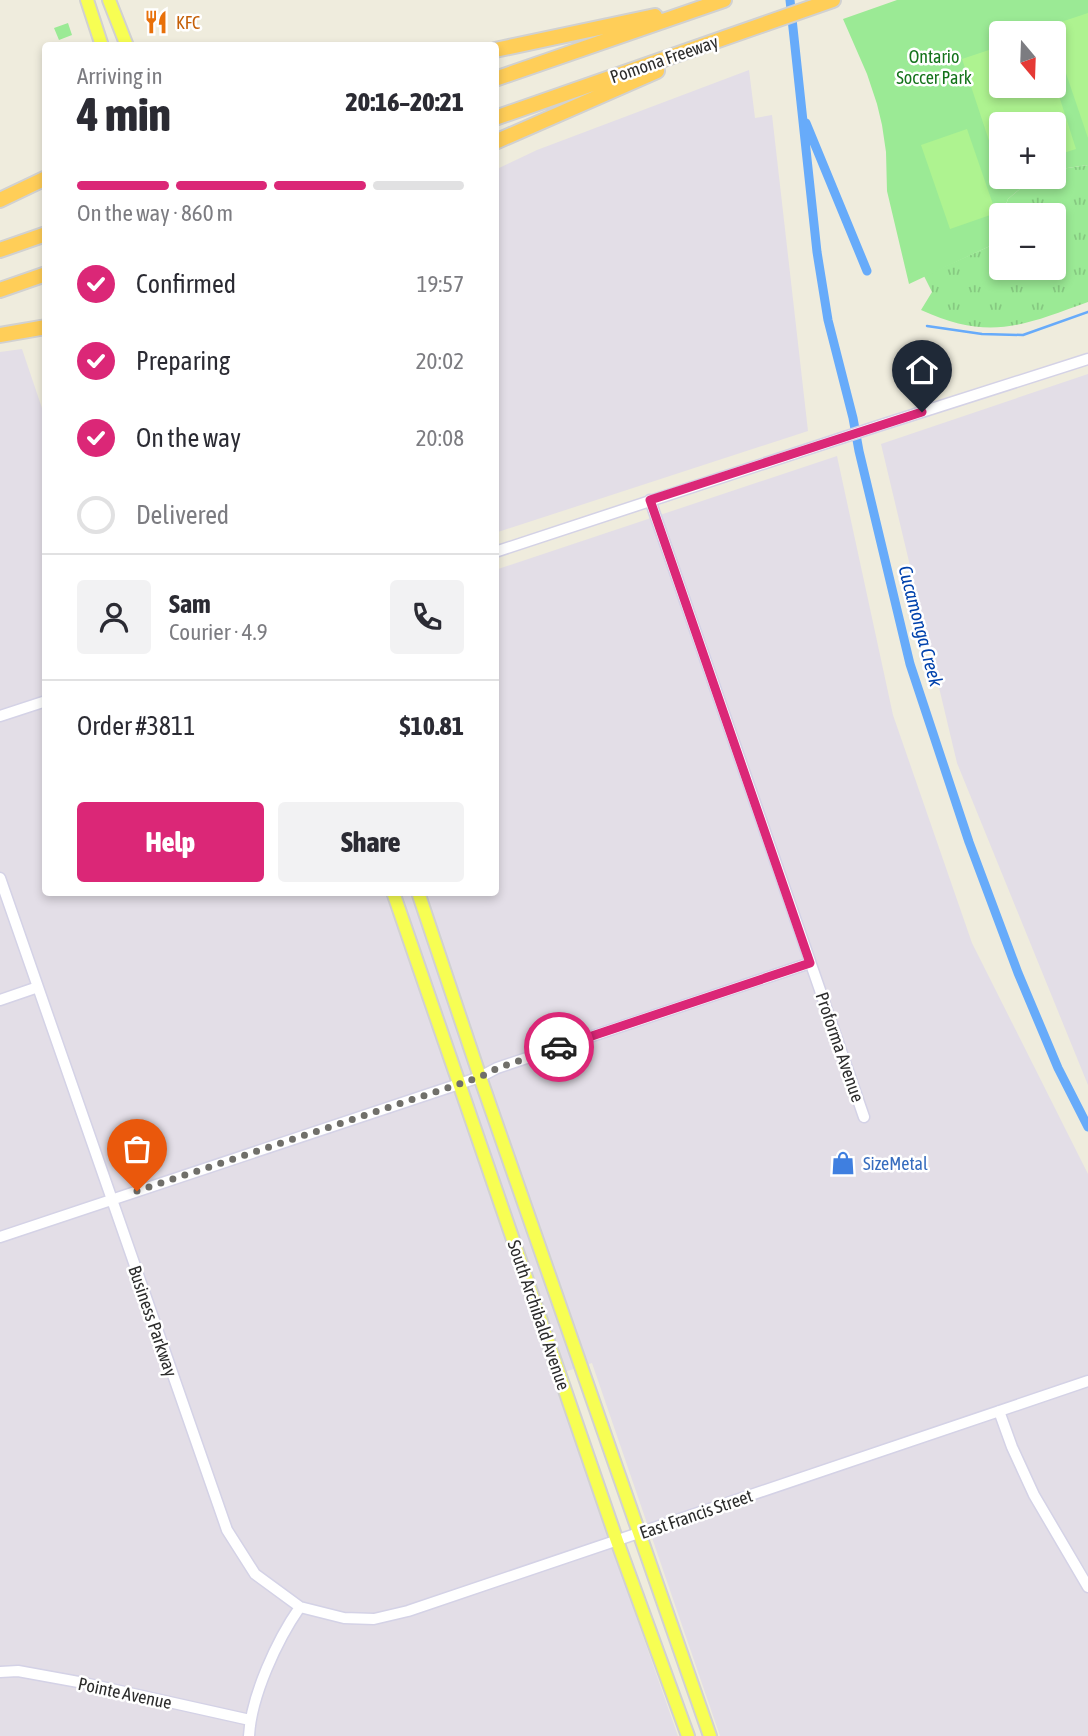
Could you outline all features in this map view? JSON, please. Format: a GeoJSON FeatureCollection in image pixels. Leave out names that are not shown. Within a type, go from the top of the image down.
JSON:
{"type":"FeatureCollection","features":[{"type":"Feature","properties":{"kind":"highway","name":"Pomona Freeway"},"geometry":{"type":"LineString","coordinates":[[499,117],[833,0]]}},
{"type":"Feature","properties":{"kind":"highway","name":"Pomona Freeway"},"geometry":{"type":"LineString","coordinates":[[499,78],[721,1]]}},
{"type":"Feature","properties":{"kind":"highway"},"geometry":{"type":"LineString","coordinates":[[499,49],[721,1]]}},
{"type":"Feature","properties":{"kind":"highway"},"geometry":{"type":"LineString","coordinates":[[499,140],[758,27]]}},
{"type":"Feature","properties":{"kind":"highway"},"geometry":{"type":"LineString","coordinates":[[0,200],[42,180]]}},
{"type":"Feature","properties":{"kind":"highway"},"geometry":{"type":"LineString","coordinates":[[0,250],[42,235]]}},
{"type":"Feature","properties":{"kind":"highway"},"geometry":{"type":"LineString","coordinates":[[0,289],[42,275]]}},
{"type":"Feature","properties":{"kind":"highway"},"geometry":{"type":"LineString","coordinates":[[0,335],[42,328]]}},
{"type":"Feature","properties":{"kind":"main road"},"geometry":{"type":"LineString","coordinates":[[87,0],[101,42]]}},
{"type":"Feature","properties":{"kind":"main road"},"geometry":{"type":"LineString","coordinates":[[109,0],[125,42]]}},
{"type":"Feature","properties":{"kind":"main road","name":"South Archibald Avenue"},"geometry":{"type":"LineString","coordinates":[[394,896],[617,1541],[688,1736]]}},
{"type":"Feature","properties":{"kind":"main road","name":"South Archibald Avenue"},"geometry":{"type":"LineString","coordinates":[[419,896],[710,1736]]}},
{"type":"Feature","properties":{"kind":"street"},"geometry":{"type":"LineString","coordinates":[[499,551],[1088,359]]}},
{"type":"Feature","properties":{"kind":"street","name":"Proforma Avenue"},"geometry":{"type":"LineString","coordinates":[[650,500],[864,1117]]}},
{"type":"Feature","properties":{"kind":"street"},"geometry":{"type":"LineString","coordinates":[[0,716],[42,702]]}},
{"type":"Feature","properties":{"kind":"street","name":"Business Parkway"},"geometry":{"type":"LineString","coordinates":[[0,878],[227,1531],[255,1574],[300,1607]]}},
{"type":"Feature","properties":{"kind":"street"},"geometry":{"type":"LineString","coordinates":[[0,1237],[480,1077],[509,1064],[810,963]]}},
{"type":"Feature","properties":{"kind":"street"},"geometry":{"type":"LineString","coordinates":[[0,1000],[38,987]]}},
{"type":"Feature","properties":{"kind":"street","name":"East Francis Street"},"geometry":{"type":"LineString","coordinates":[[300,1607],[344,1618],[374,1619],[408,1611],[1088,1381]]}},
{"type":"Feature","properties":{"kind":"street"},"geometry":{"type":"LineString","coordinates":[[999,1411],[1034,1495],[1088,1587]]}},
{"type":"Feature","properties":{"kind":"street"},"geometry":{"type":"LineString","coordinates":[[249,1736],[250,1720],[267,1670],[300,1607]]}},
{"type":"Feature","properties":{"kind":"street","name":"Pointe Avenue"},"geometry":{"type":"LineString","coordinates":[[0,1672],[18,1671],[84,1683],[250,1720]]}},
{"type":"Feature","properties":{"kind":"shaded area"},"geometry":{"type":"Polygon","coordinates":[[[749,70],[755,118],[772,115],[808,431],[499,532],[499,168],[537,150],[749,70]]]}},
{"type":"Feature","properties":{"kind":"shaded area"},"geometry":{"type":"Polygon","coordinates":[[[22,349],[42,408],[42,896],[499,896],[499,569],[837,456],[893,715],[972,943],[1088,1174],[1088,1736],[720,1736],[592,1363],[552,1376],[678,1736],[0,1736],[0,352],[22,349]]]}},
{"type":"Feature","properties":{"kind":"shaded area"},"geometry":{"type":"Polygon","coordinates":[[[1088,374],[1088,1085],[957,763],[881,444],[1088,374]]]}},
{"type":"Feature","properties":{"kind":"green space","name":"Ontario Soccer Park"},"geometry":{"type":"Polygon","coordinates":[[[897,0],[1088,0],[1088,165],[1066,168],[1066,112],[989,112],[989,189],[1020,189],[1006,203],[989,203],[989,246],[909,284],[887,191],[882,125],[867,74],[843,19],[897,0]]]}},
{"type":"Feature","properties":{"kind":"green space"},"geometry":{"type":"Polygon","coordinates":[[[1088,13],[1088,138],[1066,73],[1064,21],[1088,13]]]}},
{"type":"Feature","properties":{"kind":"green space"},"geometry":{"type":"Polygon","coordinates":[[[68,23],[72,35],[59,40],[54,28],[68,23]]]}},
{"type":"Feature","properties":{"kind":"green space"},"geometry":{"type":"Polygon","coordinates":[[[989,50],[989,98],[1060,98],[1064,112],[989,112],[989,141],[962,59],[989,50]]]}},
{"type":"Feature","properties":{"kind":"green space"},"geometry":{"type":"Polygon","coordinates":[[[1066,118],[1076,149],[1066,152],[1066,118]]]}},
{"type":"Feature","properties":{"kind":"green space"},"geometry":{"type":"Polygon","coordinates":[[[967,129],[993,203],[989,203],[989,215],[950,229],[921,145],[967,129]]]}},
{"type":"Feature","properties":{"kind":"green space"},"geometry":{"type":"Polygon","coordinates":[[[1088,165],[1088,302],[1044,318],[1005,327],[966,325],[921,310],[932,292],[924,276],[989,246],[989,280],[1066,280],[1066,203],[1006,203],[1020,189],[1066,189],[1066,168],[1088,165]]]}},
{"type":"Feature","properties":{"kind":"waterway","name":"Cucamonga Creek"},"geometry":{"type":"LineString","coordinates":[[790,0],[817,252],[828,320],[910,664],[969,842],[1018,973],[1058,1068],[1088,1127]]}},
{"type":"Feature","properties":{"kind":"waterway","name":"Cucamonga Creek"},"geometry":{"type":"LineString","coordinates":[[806,123],[867,271]]}},
{"type":"Feature","properties":{"kind":"waterway"},"geometry":{"type":"LineString","coordinates":[[927,326],[982,334],[1023,335],[1088,312]]}},
{"type":"Feature","properties":{"kind":"way so far"},"geometry":{"type":"LineString","coordinates":[[137,1191],[480,1077],[559,1047]]}},
{"type":"Feature","properties":{"kind":"place","name":"KFC"},"geometry":{"type":"Point","coordinates":[156,22]}},
{"type":"Feature","properties":{"kind":"place","name":"SizeMetal"},"geometry":{"type":"Point","coordinates":[843,1163]}},
{"type":"Feature","properties":{"kind":"route"},"geometry":{"type":"LineString","coordinates":[[559,1047],[810,963],[650,500],[922,412]]}}]}
